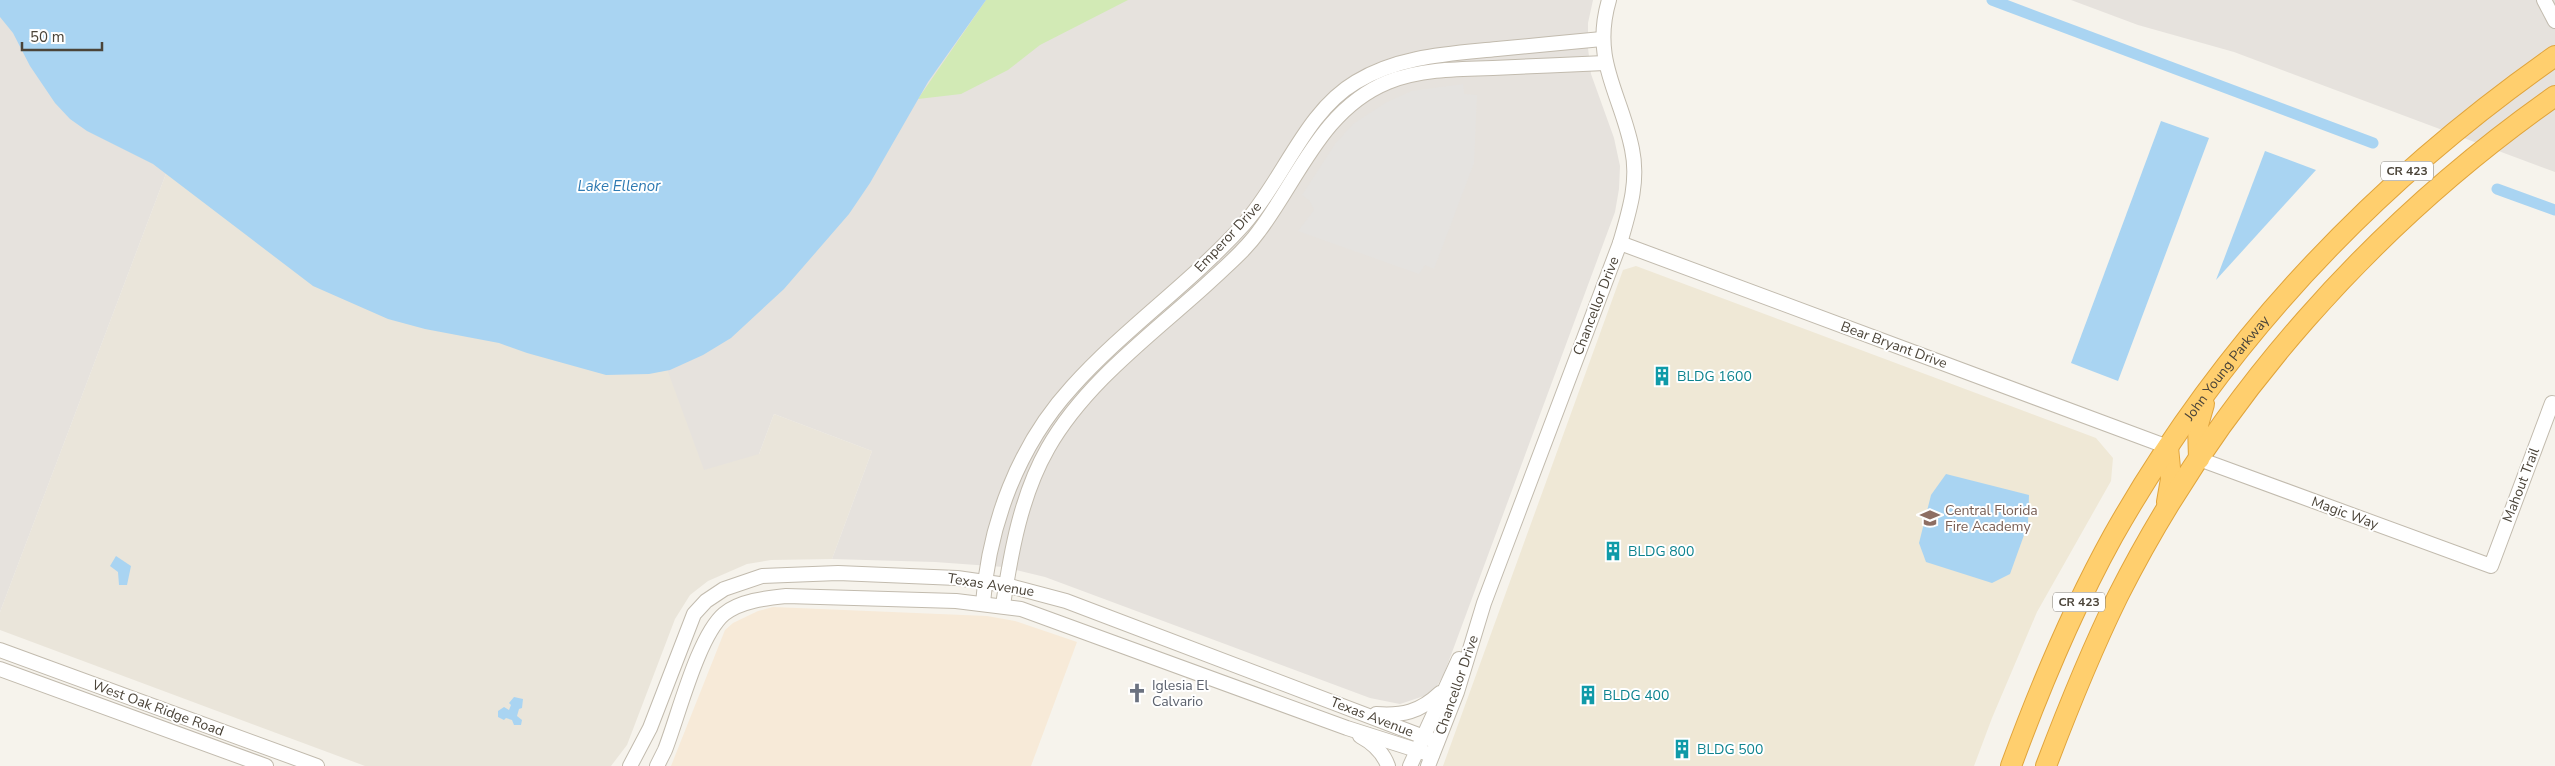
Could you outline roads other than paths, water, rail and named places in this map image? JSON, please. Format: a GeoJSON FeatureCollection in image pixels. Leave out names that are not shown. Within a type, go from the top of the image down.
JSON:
{"type":"FeatureCollection","features":[{"type":"Feature","properties":{"kind":"highway","name":"John Young Parkway"},"geometry":{"type":"LineString","coordinates":[[2011,766],[2071,618],[2113,537],[2168,447],[2207,390],[2276,304],[2367,208],[2482,108],[2555,56]]}},
{"type":"Feature","properties":{"kind":"highway","name":"CR 423"},"geometry":{"type":"LineString","coordinates":[[2046,766],[2094,645],[2119,595],[2164,514],[2199,459],[2268,364],[2312,312],[2364,257],[2436,188],[2482,150],[2555,96]]}},
{"type":"Feature","properties":{"kind":"highway"},"geometry":{"type":"LineString","coordinates":[[2199,459],[2198,425],[2207,390]]}},
{"type":"Feature","properties":{"kind":"highway"},"geometry":{"type":"LineString","coordinates":[[2164,514],[2171,479],[2168,447]]}},
{"type":"Feature","properties":{"kind":"street","name":"Chancellor Drive"},"geometry":{"type":"LineString","coordinates":[[1432,754],[1456,692],[1484,603],[1620,244],[1631,205],[1634,178],[1632,150],[1605,63],[1602,39],[1609,0]]}},
{"type":"Feature","properties":{"kind":"street"},"geometry":{"type":"LineString","coordinates":[[2544,0],[2555,20]]}},
{"type":"Feature","properties":{"kind":"street","name":"Emperor Drive"},"geometry":{"type":"LineString","coordinates":[[983,603],[984,581],[996,526],[1008,490],[1041,426],[1071,388],[1245,223],[1282,173],[1316,116],[1332,99],[1355,82],[1382,68],[1414,59],[1602,39]]}},
{"type":"Feature","properties":{"kind":"street","name":"Emperor Drive"},"geometry":{"type":"LineString","coordinates":[[1004,605],[1016,532],[1030,487],[1047,449],[1065,422],[1118,365],[1243,251],[1275,208],[1317,140],[1335,118],[1355,101],[1387,83],[1420,72],[1605,63]]}},
{"type":"Feature","properties":{"kind":"street","name":"Bear Bryant Drive"},"geometry":{"type":"LineString","coordinates":[[1620,244],[2168,447]]}},
{"type":"Feature","properties":{"kind":"street","name":"Mahout Trail"},"geometry":{"type":"LineString","coordinates":[[2491,566],[2553,404]]}},
{"type":"Feature","properties":{"kind":"street","name":"Magic Way"},"geometry":{"type":"LineString","coordinates":[[2199,459],[2491,566]]}},
{"type":"Feature","properties":{"kind":"street"},"geometry":{"type":"LineString","coordinates":[[838,573],[839,597]]}},
{"type":"Feature","properties":{"kind":"street","name":"Texas Avenue"},"geometry":{"type":"LineString","coordinates":[[630,766],[650,728],[694,614],[706,601],[730,586],[762,576],[838,573],[957,578],[984,581],[1040,592],[1423,736],[1432,754]]}},
{"type":"Feature","properties":{"kind":"street"},"geometry":{"type":"LineString","coordinates":[[762,576],[764,598]]}},
{"type":"Feature","properties":{"kind":"street","name":"Texas Avenue"},"geometry":{"type":"LineString","coordinates":[[657,766],[703,646],[713,627],[724,614],[764,598],[839,597],[1004,605],[1059,621],[1347,728],[1432,754]]}},
{"type":"Feature","properties":{"kind":"street"},"geometry":{"type":"LineString","coordinates":[[1059,621],[1066,601]]}},
{"type":"Feature","properties":{"kind":"street","name":"Chancellor Drive"},"geometry":{"type":"LineString","coordinates":[[1410,766],[1484,603]]}},
{"type":"Feature","properties":{"kind":"street"},"geometry":{"type":"LineString","coordinates":[[683,639],[703,646]]}},
{"type":"Feature","properties":{"kind":"street","name":"West Oak Ridge Road"},"geometry":{"type":"LineString","coordinates":[[0,650],[317,766]]}},
{"type":"Feature","properties":{"kind":"street","name":"West Oak Ridge Road"},"geometry":{"type":"LineString","coordinates":[[0,669],[266,766]]}},
{"type":"Feature","properties":{"kind":"street"},"geometry":{"type":"LineString","coordinates":[[1362,713],[1393,715],[1411,713],[1429,704],[1446,688]]}},
{"type":"Feature","properties":{"kind":"street"},"geometry":{"type":"LineString","coordinates":[[147,723],[152,715],[186,726],[201,724]]}},
{"type":"Feature","properties":{"kind":"street"},"geometry":{"type":"LineString","coordinates":[[650,728],[670,736]]}},
{"type":"Feature","properties":{"kind":"street"},"geometry":{"type":"LineString","coordinates":[[1347,728],[1370,741],[1384,756],[1388,766]]}},
{"type":"Feature","properties":{"kind":"water","name":"Lake Ellenor"},"geometry":{"type":"Polygon","coordinates":[[[0,0],[986,0],[928,82],[870,183],[849,214],[784,289],[731,338],[703,355],[670,370],[649,374],[606,375],[527,353],[499,343],[425,329],[388,319],[313,286],[153,164],[87,131],[70,119],[55,103],[30,66],[13,33],[0,17],[0,0]]]}},
{"type":"Feature","properties":{"kind":"water"},"geometry":{"type":"Polygon","coordinates":[[[2161,121],[2209,138],[2118,381],[2071,363],[2161,121]]]}},
{"type":"Feature","properties":{"kind":"water"},"geometry":{"type":"Polygon","coordinates":[[[2265,151],[2316,170],[2216,280],[2265,151]]]}},
{"type":"Feature","properties":{"kind":"water"},"geometry":{"type":"Polygon","coordinates":[[[1946,474],[2029,495],[2028,524],[2010,574],[1992,583],[1926,562],[1919,543],[1931,495],[1946,474]]]}},
{"type":"Feature","properties":{"kind":"water"},"geometry":{"type":"Polygon","coordinates":[[[116,556],[131,566],[127,585],[119,585],[118,572],[110,566],[116,556]]]}},
{"type":"Feature","properties":{"kind":"water"},"geometry":{"type":"Polygon","coordinates":[[[514,697],[523,699],[522,708],[519,709],[517,716],[522,720],[521,725],[514,725],[512,720],[506,718],[504,720],[498,717],[498,711],[504,707],[509,710],[511,705],[509,703],[514,697]]]}},
{"type":"Feature","properties":{"kind":"waterway"},"geometry":{"type":"LineString","coordinates":[[1992,0],[2373,143]]}},
{"type":"Feature","properties":{"kind":"waterway"},"geometry":{"type":"LineString","coordinates":[[2497,189],[2555,210]]}},
{"type":"Feature","properties":{"kind":"place","name":"BLDG 1600"},"geometry":{"type":"Point","coordinates":[1662,376]}},
{"type":"Feature","properties":{"kind":"place","name":"Central Florida Fire Academy"},"geometry":{"type":"Point","coordinates":[1930,518]}},
{"type":"Feature","properties":{"kind":"place","name":"BLDG 800"},"geometry":{"type":"Point","coordinates":[1613,551]}},
{"type":"Feature","properties":{"kind":"place","name":"Iglesia El Calvario"},"geometry":{"type":"Point","coordinates":[1137,693]}},
{"type":"Feature","properties":{"kind":"place","name":"BLDG 400"},"geometry":{"type":"Point","coordinates":[1588,695]}},
{"type":"Feature","properties":{"kind":"place","name":"BLDG 500"},"geometry":{"type":"Point","coordinates":[1682,749]}}]}
